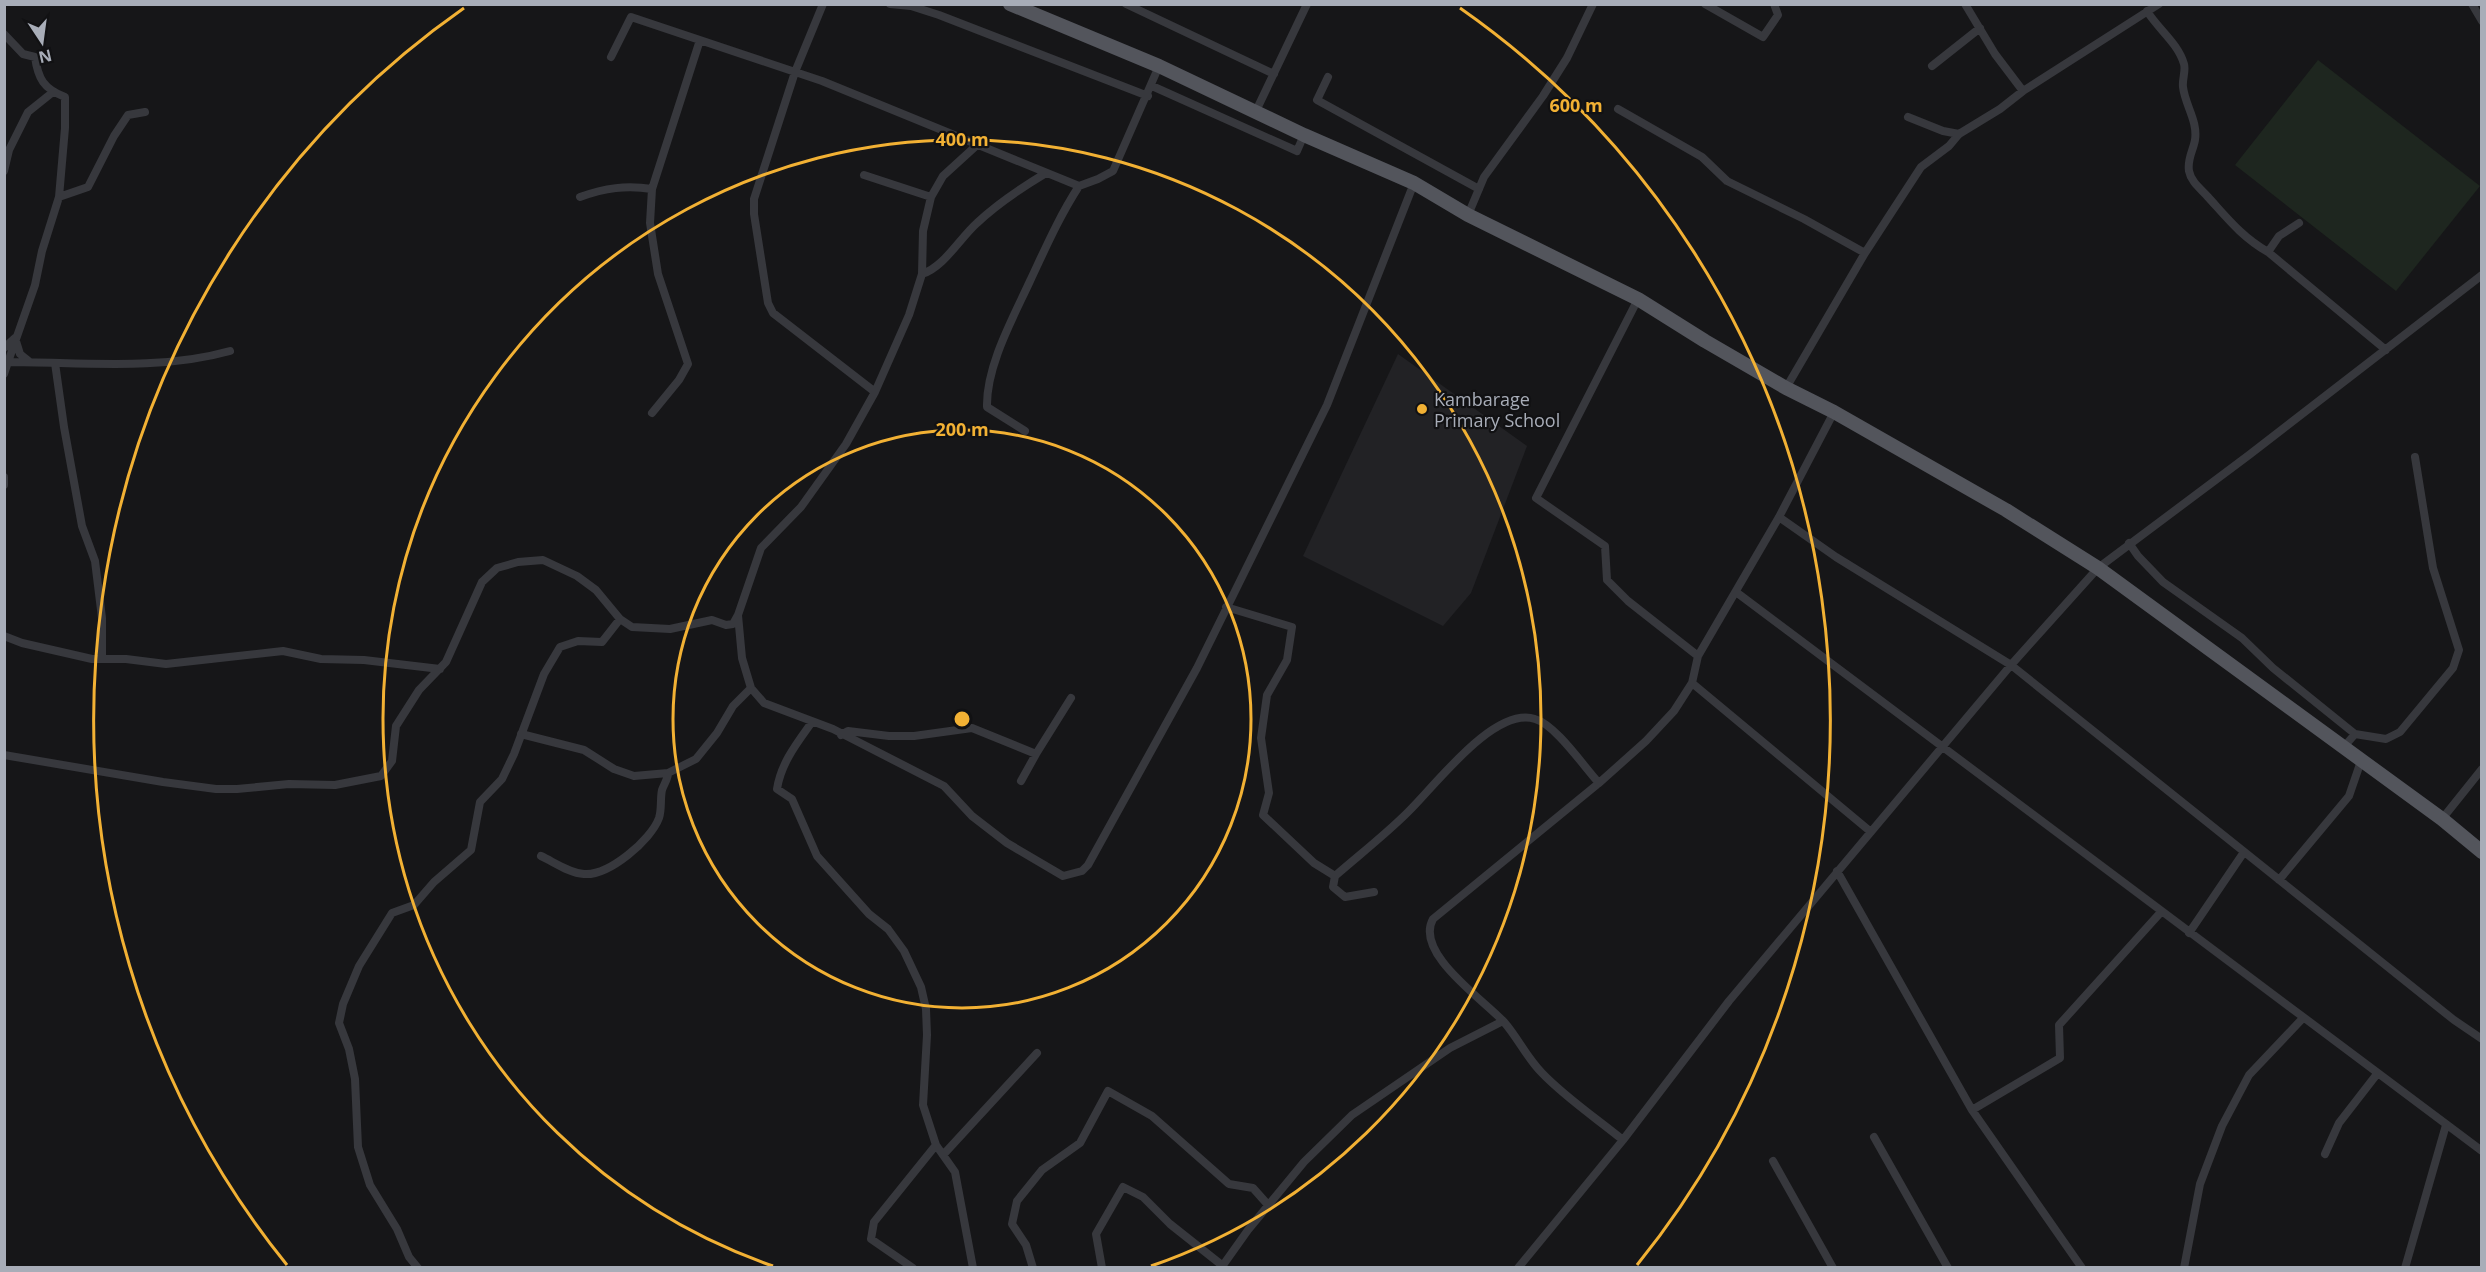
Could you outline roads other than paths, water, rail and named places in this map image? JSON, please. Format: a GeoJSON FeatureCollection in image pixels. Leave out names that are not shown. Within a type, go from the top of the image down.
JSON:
{"type":"FeatureCollection","features":[{"type":"Feature","properties":{"kind":"main road"},"geometry":{"type":"LineString","coordinates":[[1010,4],[1159,66],[1256,113],[1414,183],[1468,215],[1638,299],[1786,388],[1834,412],[2006,510],[2098,568],[2442,819],[2481,852]]}},
{"type":"Feature","properties":{"kind":"street"},"geometry":{"type":"LineString","coordinates":[[823,4],[795,72],[754,199],[754,214],[768,303],[773,313],[875,392]]}},
{"type":"Feature","properties":{"kind":"street"},"geometry":{"type":"LineString","coordinates":[[890,4],[911,6],[939,15],[1148,96]]}},
{"type":"Feature","properties":{"kind":"street"},"geometry":{"type":"LineString","coordinates":[[1126,4],[1274,74]]}},
{"type":"Feature","properties":{"kind":"street"},"geometry":{"type":"LineString","coordinates":[[1256,113],[1307,4]]}},
{"type":"Feature","properties":{"kind":"street"},"geometry":{"type":"LineString","coordinates":[[1468,215],[1484,177],[1543,96],[1567,58],[1593,4]]}},
{"type":"Feature","properties":{"kind":"street"},"geometry":{"type":"LineString","coordinates":[[1705,4],[1763,37],[1778,15],[1774,4]]}},
{"type":"Feature","properties":{"kind":"street"},"geometry":{"type":"LineString","coordinates":[[1965,4],[2023,91]]}},
{"type":"Feature","properties":{"kind":"street"},"geometry":{"type":"LineString","coordinates":[[2472,4],[2481,21]]}},
{"type":"Feature","properties":{"kind":"street"},"geometry":{"type":"LineString","coordinates":[[1786,388],[1865,253],[1921,167],[1949,146],[1959,134],[2154,7],[2158,27],[2172,41],[2184,65],[2183,86],[2195,123],[2195,140],[2189,158],[2189,172],[2194,183],[2238,231],[2268,252],[2386,350]]}},
{"type":"Feature","properties":{"kind":"street"},"geometry":{"type":"LineString","coordinates":[[611,57],[631,17],[822,81],[1078,186]]}},
{"type":"Feature","properties":{"kind":"street"},"geometry":{"type":"LineString","coordinates":[[1932,66],[1980,28]]}},
{"type":"Feature","properties":{"kind":"street"},"geometry":{"type":"LineString","coordinates":[[4,34],[23,54],[35,57],[37,73],[53,92],[65,98],[65,128],[59,197],[42,251],[35,285],[4,374]]}},
{"type":"Feature","properties":{"kind":"street"},"geometry":{"type":"LineString","coordinates":[[651,413],[680,380],[688,364],[658,274],[650,223],[652,189],[700,40]]}},
{"type":"Feature","properties":{"kind":"street"},"geometry":{"type":"LineString","coordinates":[[1025,431],[987,407],[987,392],[1007,329],[1056,223],[1078,186],[1113,171],[1148,96],[1159,66]]}},
{"type":"Feature","properties":{"kind":"street"},"geometry":{"type":"LineString","coordinates":[[1328,77],[1317,100],[1479,189]]}},
{"type":"Feature","properties":{"kind":"street"},"geometry":{"type":"LineString","coordinates":[[1152,86],[1297,151],[1304,135]]}},
{"type":"Feature","properties":{"kind":"street"},"geometry":{"type":"LineString","coordinates":[[4,171],[7,152],[28,112],[53,92]]}},
{"type":"Feature","properties":{"kind":"street"},"geometry":{"type":"LineString","coordinates":[[1618,109],[1702,157],[1727,181],[1804,219],[1865,253]]}},
{"type":"Feature","properties":{"kind":"street"},"geometry":{"type":"LineString","coordinates":[[59,197],[88,187],[114,136],[128,115],[146,112]]}},
{"type":"Feature","properties":{"kind":"street"},"geometry":{"type":"LineString","coordinates":[[1908,117],[1943,131],[1959,134]]}},
{"type":"Feature","properties":{"kind":"street"},"geometry":{"type":"LineString","coordinates":[[4,755],[216,789],[289,784],[335,785],[381,776],[392,760],[396,726],[418,690],[446,662],[482,582],[497,568],[505,565],[543,560],[577,576],[596,590],[620,619],[632,627],[656,629],[712,620],[726,625],[733,624],[761,548],[801,507],[846,444],[875,392],[909,315],[922,274],[923,231],[931,197],[943,176],[978,145]]}},
{"type":"Feature","properties":{"kind":"street"},"geometry":{"type":"LineString","coordinates":[[922,274],[929,272],[939,263],[959,240],[1005,198],[1046,172]]}},
{"type":"Feature","properties":{"kind":"street"},"geometry":{"type":"LineString","coordinates":[[864,175],[931,197]]}},
{"type":"Feature","properties":{"kind":"street"},"geometry":{"type":"LineString","coordinates":[[738,615],[742,658],[751,688],[764,703],[833,729],[944,786],[972,816],[1007,843],[1064,876],[1082,871],[1088,865],[1197,668],[1327,405],[1414,183]]}},
{"type":"Feature","properties":{"kind":"street"},"geometry":{"type":"LineString","coordinates":[[580,197],[602,189],[631,186],[652,189]]}},
{"type":"Feature","properties":{"kind":"street"},"geometry":{"type":"LineString","coordinates":[[2268,252],[2279,236],[2298,223]]}},
{"type":"Feature","properties":{"kind":"street"},"geometry":{"type":"LineString","coordinates":[[1518,1268],[1623,1140],[1729,1001],[2011,665],[2098,568],[2386,350],[2481,274]]}},
{"type":"Feature","properties":{"kind":"street"},"geometry":{"type":"LineString","coordinates":[[1638,299],[1536,498],[1605,546],[1607,580],[1628,601],[1698,656]]}},
{"type":"Feature","properties":{"kind":"street"},"geometry":{"type":"LineString","coordinates":[[4,348],[15,338]]}},
{"type":"Feature","properties":{"kind":"street"},"geometry":{"type":"LineString","coordinates":[[15,338],[21,354],[30,362]]}},
{"type":"Feature","properties":{"kind":"street"},"geometry":{"type":"LineString","coordinates":[[8,362],[142,363],[206,358],[230,351]]}},
{"type":"Feature","properties":{"kind":"street"},"geometry":{"type":"LineString","coordinates":[[56,363],[62,417],[82,526],[95,561],[102,618],[102,659]]}},
{"type":"Feature","properties":{"kind":"street"},"geometry":{"type":"LineString","coordinates":[[1623,1140],[1541,1073],[1503,1022],[1445,967],[1430,936],[1430,926],[1433,919],[1599,783],[1646,741],[1674,711],[1692,683],[1698,656],[1779,517],[1834,412]]}},
{"type":"Feature","properties":{"kind":"street"},"geometry":{"type":"LineString","coordinates":[[2129,543],[2163,582],[2242,638],[2272,668],[2355,734],[2386,739],[2400,732],[2452,668],[2459,650],[2433,568],[2415,457]]}},
{"type":"Feature","properties":{"kind":"street"},"geometry":{"type":"LineString","coordinates":[[4,477],[4,485]]}},
{"type":"Feature","properties":{"kind":"street"},"geometry":{"type":"LineString","coordinates":[[1779,517],[1836,557],[2011,665],[2481,1039]]}},
{"type":"Feature","properties":{"kind":"street"},"geometry":{"type":"LineString","coordinates":[[1736,592],[2481,1151]]}},
{"type":"Feature","properties":{"kind":"street"},"geometry":{"type":"LineString","coordinates":[[1226,607],[1293,627],[1287,660],[1267,694],[1261,738],[1269,793],[1263,815],[1314,863],[1335,876]]}},
{"type":"Feature","properties":{"kind":"street"},"geometry":{"type":"LineString","coordinates":[[418,1268],[409,1257],[398,1229],[370,1185],[358,1147],[355,1078],[349,1049],[339,1023],[344,1004],[359,966],[392,913],[414,905],[434,882],[471,850],[480,802],[502,779],[544,674],[560,647],[578,641],[602,642],[620,619]]}},
{"type":"Feature","properties":{"kind":"street"},"geometry":{"type":"LineString","coordinates":[[4,636],[72,655],[166,664],[283,651],[321,659],[364,660],[440,669]]}},
{"type":"Feature","properties":{"kind":"street"},"geometry":{"type":"LineString","coordinates":[[1692,683],[1871,832]]}},
{"type":"Feature","properties":{"kind":"street"},"geometry":{"type":"LineString","coordinates":[[521,734],[584,750],[614,769],[633,776],[668,773],[696,759],[717,733],[733,706],[751,688]]}},
{"type":"Feature","properties":{"kind":"street"},"geometry":{"type":"LineString","coordinates":[[1021,781],[1071,698]]}},
{"type":"Feature","properties":{"kind":"street"},"geometry":{"type":"LineString","coordinates":[[1374,892],[1345,897],[1334,887],[1335,876],[1408,813],[1462,754],[1507,721],[1517,717],[1539,720],[1599,783]]}},
{"type":"Feature","properties":{"kind":"street"},"geometry":{"type":"LineString","coordinates":[[812,722],[789,755],[779,775],[777,789],[792,799],[817,856],[869,914],[888,929],[904,951],[921,987],[926,1026],[923,1105],[936,1145],[955,1172],[973,1268]]}},
{"type":"Feature","properties":{"kind":"street"},"geometry":{"type":"LineString","coordinates":[[841,735],[848,731],[889,736],[914,736],[972,728],[1036,754]]}},
{"type":"Feature","properties":{"kind":"street"},"geometry":{"type":"LineString","coordinates":[[2343,748],[2355,734]]}},
{"type":"Feature","properties":{"kind":"street"},"geometry":{"type":"LineString","coordinates":[[2279,880],[2349,796],[2361,761]]}},
{"type":"Feature","properties":{"kind":"street"},"geometry":{"type":"LineString","coordinates":[[2442,819],[2481,769]]}},
{"type":"Feature","properties":{"kind":"street"},"geometry":{"type":"LineString","coordinates":[[541,856],[568,869],[585,874],[610,868],[622,861],[651,831],[658,820],[662,790],[668,773]]}},
{"type":"Feature","properties":{"kind":"street"},"geometry":{"type":"LineString","coordinates":[[2189,933],[2244,852]]}},
{"type":"Feature","properties":{"kind":"street"},"geometry":{"type":"LineString","coordinates":[[1837,871],[1972,1110],[2082,1268]]}},
{"type":"Feature","properties":{"kind":"street"},"geometry":{"type":"LineString","coordinates":[[1972,1110],[2060,1058],[2059,1025],[2161,912]]}},
{"type":"Feature","properties":{"kind":"street"},"geometry":{"type":"LineString","coordinates":[[2184,1268],[2200,1184],[2222,1126],[2249,1075],[2303,1018]]}},
{"type":"Feature","properties":{"kind":"street"},"geometry":{"type":"LineString","coordinates":[[1102,1268],[1096,1234],[1124,1187],[1143,1197],[1170,1224],[1222,1267],[1248,1230],[1304,1162],[1352,1115],[1450,1048],[1503,1022]]}},
{"type":"Feature","properties":{"kind":"street"},"geometry":{"type":"LineString","coordinates":[[944,1155],[1037,1053]]}},
{"type":"Feature","properties":{"kind":"street"},"geometry":{"type":"LineString","coordinates":[[2325,1154],[2339,1123],[2377,1074]]}},
{"type":"Feature","properties":{"kind":"street"},"geometry":{"type":"LineString","coordinates":[[1033,1268],[1026,1245],[1012,1224],[1017,1201],[1042,1170],[1080,1143],[1108,1091],[1152,1116],[1229,1184],[1253,1188],[1269,1206]]}},
{"type":"Feature","properties":{"kind":"street"},"geometry":{"type":"LineString","coordinates":[[2405,1268],[2446,1125]]}},
{"type":"Feature","properties":{"kind":"street"},"geometry":{"type":"LineString","coordinates":[[1874,1137],[1948,1268]]}},
{"type":"Feature","properties":{"kind":"street"},"geometry":{"type":"LineString","coordinates":[[913,1268],[871,1239],[874,1222],[936,1145]]}},
{"type":"Feature","properties":{"kind":"street"},"geometry":{"type":"LineString","coordinates":[[1773,1161],[1833,1268]]}},
{"type":"Feature","properties":{"kind":"place","name":"Kambarage Primary School"},"geometry":{"type":"Point","coordinates":[1422,409]}}]}
